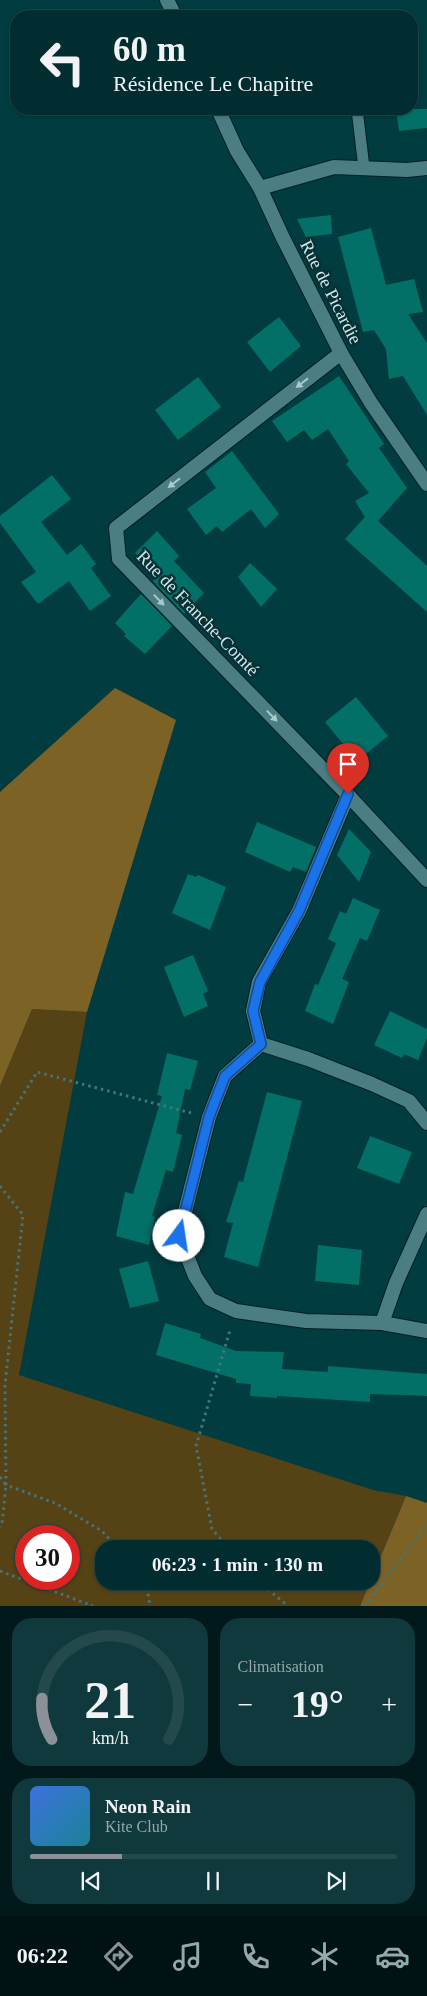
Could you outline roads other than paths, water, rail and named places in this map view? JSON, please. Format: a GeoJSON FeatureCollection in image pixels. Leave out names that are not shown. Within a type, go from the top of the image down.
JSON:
{"type":"FeatureCollection","features":[{"type":"Feature","properties":{"kind":"street","name":"Rue de Picardie"},"geometry":{"type":"LineString","coordinates":[[221,115],[237,151],[260,188],[341,353],[371,404],[427,484]]}},
{"type":"Feature","properties":{"kind":"street"},"geometry":{"type":"LineString","coordinates":[[260,188],[334,167],[407,170],[427,168]]}},
{"type":"Feature","properties":{"kind":"street","name":"Rue de Franche-Comté"},"geometry":{"type":"LineString","coordinates":[[341,353],[116,528],[119,559],[348,794],[427,880]]}},
{"type":"Feature","properties":{"kind":"street"},"geometry":{"type":"LineString","coordinates":[[261,1044],[253,1011],[260,982],[299,911],[348,794]]}},
{"type":"Feature","properties":{"kind":"street"},"geometry":{"type":"LineString","coordinates":[[261,1044],[225,1076],[209,1117],[179,1236],[195,1276],[210,1299],[236,1311],[306,1321],[382,1323],[427,1330]]}},
{"type":"Feature","properties":{"kind":"street"},"geometry":{"type":"LineString","coordinates":[[261,1044],[317,1062],[409,1101],[427,1123]]}},
{"type":"Feature","properties":{"kind":"street"},"geometry":{"type":"LineString","coordinates":[[382,1323],[396,1283],[427,1214]]}},
{"type":"Feature","properties":{"kind":"lane"},"geometry":{"type":"LineString","coordinates":[[358,115],[364,168]]}}]}
